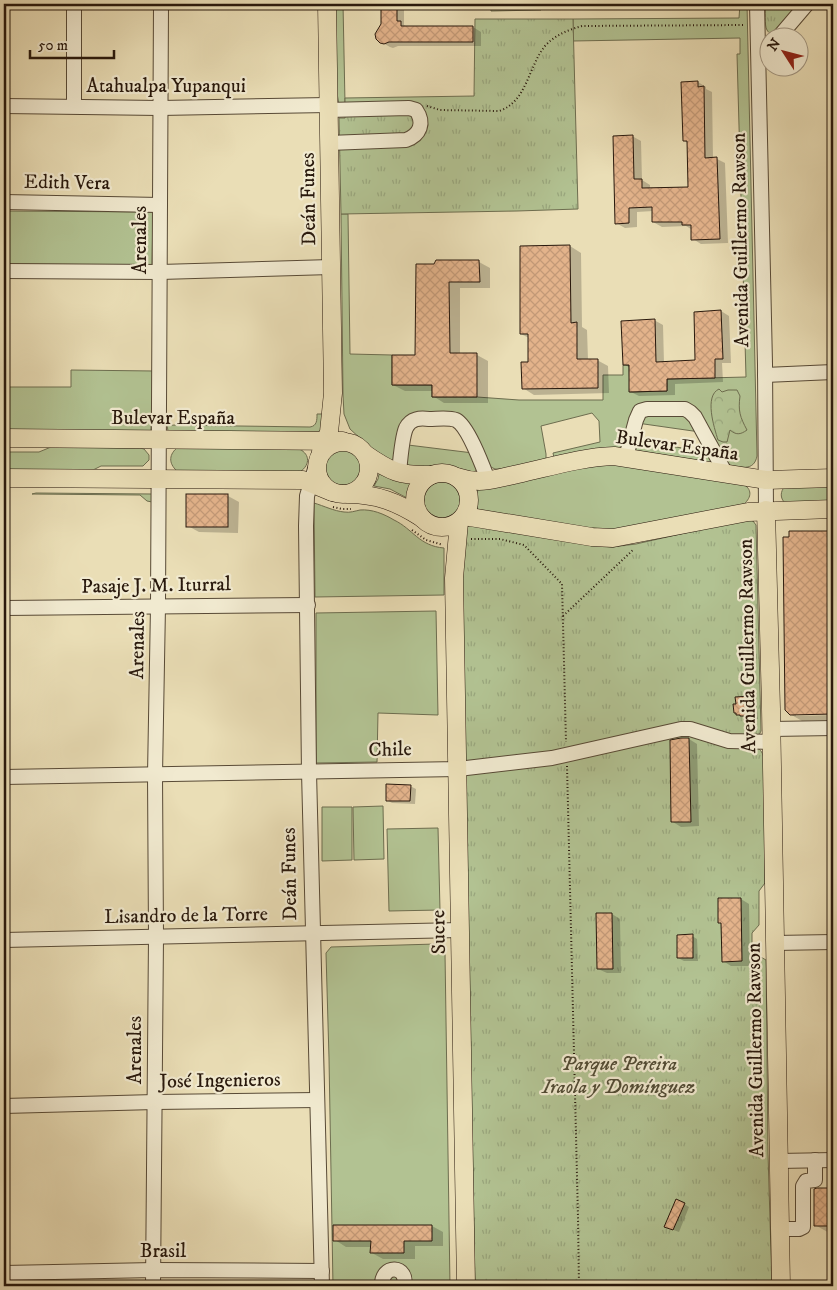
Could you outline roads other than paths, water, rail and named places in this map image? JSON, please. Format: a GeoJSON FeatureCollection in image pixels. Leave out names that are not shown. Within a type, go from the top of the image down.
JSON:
{"type":"FeatureCollection","features":[{"type":"Feature","properties":{"kind":"main road","name":"Deán Funes"},"geometry":{"type":"LineString","coordinates":[[327,4],[333,393],[329,432],[338,449]]}},
{"type":"Feature","properties":{"kind":"main road","name":"Deán Funes"},"geometry":{"type":"LineString","coordinates":[[333,393],[339,421],[343,430],[338,449]]}},
{"type":"Feature","properties":{"kind":"main road","name":"Bulevar España"},"geometry":{"type":"LineString","coordinates":[[4,438],[159,440],[338,449]]}},
{"type":"Feature","properties":{"kind":"main road"},"geometry":{"type":"LineString","coordinates":[[4,478],[303,480],[341,500],[364,494],[383,498],[408,509],[423,524],[444,527],[452,526],[461,519],[469,502],[469,495],[457,477],[440,473],[416,476],[399,473],[338,449]]}},
{"type":"Feature","properties":{"kind":"main road"},"geometry":{"type":"LineString","coordinates":[[338,449],[317,474],[325,488],[341,500]]}},
{"type":"Feature","properties":{"kind":"main road"},"geometry":{"type":"LineString","coordinates":[[338,449],[369,466],[367,478],[359,488],[341,500]]}},
{"type":"Feature","properties":{"kind":"main road","name":"Bulevar España"},"geometry":{"type":"LineString","coordinates":[[457,477],[469,481],[488,480],[609,456],[626,457],[766,480],[833,478]]}},
{"type":"Feature","properties":{"kind":"main road"},"geometry":{"type":"LineString","coordinates":[[423,524],[415,503],[416,494],[419,486],[431,475]]}},
{"type":"Feature","properties":{"kind":"main road"},"geometry":{"type":"LineString","coordinates":[[461,519],[605,538],[625,537],[748,512],[833,509]]}},
{"type":"Feature","properties":{"kind":"main road","name":"Avenida Guillermo Rawson"},"geometry":{"type":"LineString","coordinates":[[766,510],[782,1286]]}},
{"type":"Feature","properties":{"kind":"main road","name":"Sucre"},"geometry":{"type":"LineString","coordinates":[[461,519],[453,545],[466,1286]]}},
{"type":"Feature","properties":{"kind":"main road","name":"Sucre"},"geometry":{"type":"LineString","coordinates":[[423,524],[444,534],[448,542],[453,545]]}},
{"type":"Feature","properties":{"kind":"street"},"geometry":{"type":"LineString","coordinates":[[74,4],[74,106]]}},
{"type":"Feature","properties":{"kind":"street","name":"Arenales"},"geometry":{"type":"LineString","coordinates":[[153,1286],[161,4]]}},
{"type":"Feature","properties":{"kind":"street","name":"Avenida Guillermo Rawson"},"geometry":{"type":"LineString","coordinates":[[757,4],[766,510]]}},
{"type":"Feature","properties":{"kind":"street"},"geometry":{"type":"LineString","coordinates":[[787,28],[807,4]]}},
{"type":"Feature","properties":{"kind":"street","name":"Atahualpa Yupanqui"},"geometry":{"type":"LineString","coordinates":[[4,106],[409,108],[416,110],[420,116],[420,126],[417,133],[406,140],[329,143]]}},
{"type":"Feature","properties":{"kind":"street","name":"Edith Vera"},"geometry":{"type":"LineString","coordinates":[[4,202],[160,205]]}},
{"type":"Feature","properties":{"kind":"street"},"geometry":{"type":"LineString","coordinates":[[4,270],[160,272],[331,266]]}},
{"type":"Feature","properties":{"kind":"street"},"geometry":{"type":"LineString","coordinates":[[765,375],[833,372]]}},
{"type":"Feature","properties":{"kind":"street"},"geometry":{"type":"LineString","coordinates":[[626,457],[640,411],[647,409],[685,409],[695,417],[726,474]]}},
{"type":"Feature","properties":{"kind":"street"},"geometry":{"type":"LineString","coordinates":[[399,473],[405,430],[412,421],[418,418],[451,419],[457,421],[466,430],[488,480]]}},
{"type":"Feature","properties":{"kind":"street","name":"Deán Funes"},"geometry":{"type":"LineString","coordinates":[[322,1286],[309,772],[306,526],[307,496],[310,483],[338,449]]}},
{"type":"Feature","properties":{"kind":"street","name":"Pasaje J. M. Iturral"},"geometry":{"type":"LineString","coordinates":[[4,608],[308,604]]}},
{"type":"Feature","properties":{"kind":"street","name":"Chile"},"geometry":{"type":"LineString","coordinates":[[4,777],[458,769],[552,758],[682,728],[729,741],[833,728]]}},
{"type":"Feature","properties":{"kind":"street","name":"Lisandro de la Torre"},"geometry":{"type":"LineString","coordinates":[[4,940],[460,930]]}},
{"type":"Feature","properties":{"kind":"street"},"geometry":{"type":"LineString","coordinates":[[775,943],[833,942]]}},
{"type":"Feature","properties":{"kind":"street","name":"José Ingenieros"},"geometry":{"type":"LineString","coordinates":[[4,1106],[317,1100]]}},
{"type":"Feature","properties":{"kind":"street"},"geometry":{"type":"LineString","coordinates":[[780,1229],[799,1229],[803,1227],[803,1186],[806,1181],[815,1180],[814,1160]]}},
{"type":"Feature","properties":{"kind":"street"},"geometry":{"type":"LineString","coordinates":[[779,1161],[833,1160]]}},
{"type":"Feature","properties":{"kind":"street"},"geometry":{"type":"LineString","coordinates":[[382,1286],[385,1274],[388,1270],[394,1269],[404,1275],[404,1286]]}},
{"type":"Feature","properties":{"kind":"street","name":"Brasil"},"geometry":{"type":"LineString","coordinates":[[4,1273],[154,1270],[322,1271]]}},
{"type":"Feature","properties":{"kind":"park label","name":"Parque Pereira Iraola y Domínguez"},"geometry":{"type":"Point","coordinates":[619,1076]}}]}
